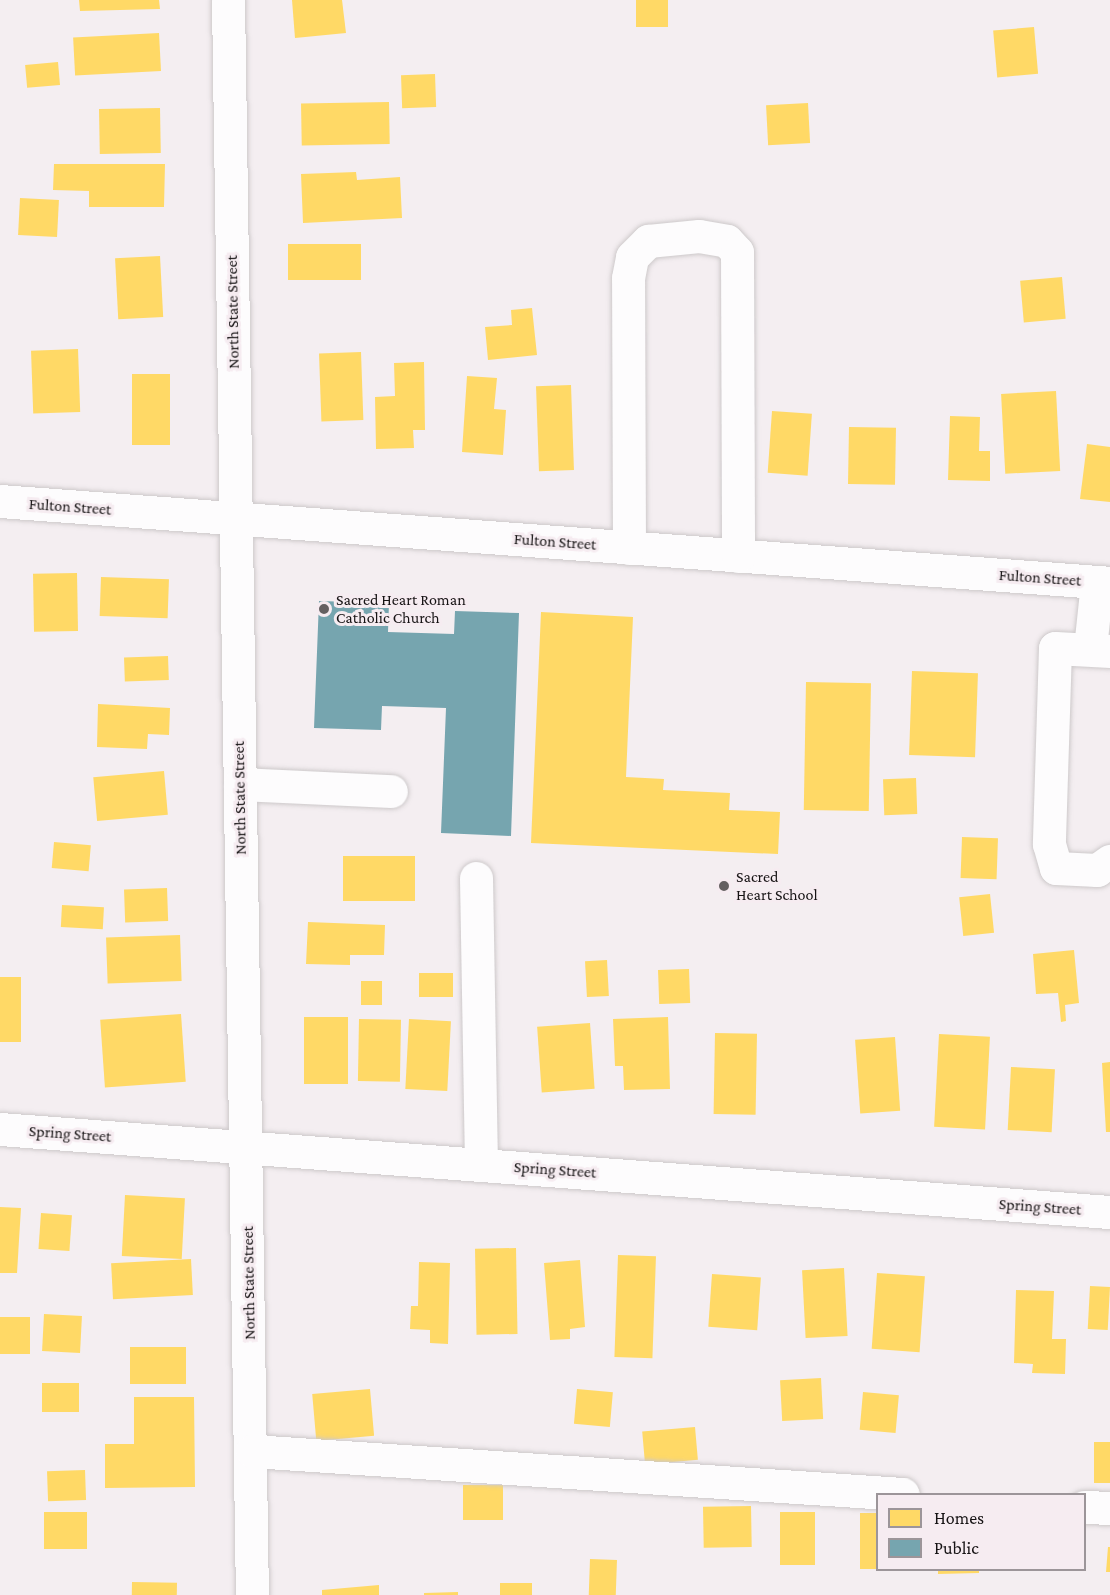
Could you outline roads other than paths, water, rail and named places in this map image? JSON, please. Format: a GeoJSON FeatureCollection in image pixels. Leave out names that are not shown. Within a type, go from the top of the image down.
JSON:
{"type":"FeatureCollection","features":[{"type":"Feature","properties":{"kind":"street","name":"North State Street"},"geometry":{"type":"LineString","coordinates":[[228,0],[252,1451],[252,1595]]}},
{"type":"Feature","properties":{"kind":"street"},"geometry":{"type":"LineString","coordinates":[[630,548],[628,278],[632,256],[648,241],[699,236],[727,241],[737,252],[738,556]]}},
{"type":"Feature","properties":{"kind":"street","name":"Fulton Street"},"geometry":{"type":"LineString","coordinates":[[0,501],[1104,583]]}},
{"type":"Feature","properties":{"kind":"street"},"geometry":{"type":"LineString","coordinates":[[1104,583],[1100,650],[1055,648],[1049,844],[1056,868],[1097,870],[1110,861]]}},
{"type":"Feature","properties":{"kind":"street"},"geometry":{"type":"LineString","coordinates":[[240,784],[391,791]]}},
{"type":"Feature","properties":{"kind":"street"},"geometry":{"type":"LineString","coordinates":[[476,878],[481,1165]]}},
{"type":"Feature","properties":{"kind":"street","name":"Spring Street"},"geometry":{"type":"LineString","coordinates":[[0,1129],[1110,1212]]}},
{"type":"Feature","properties":{"kind":"street"},"geometry":{"type":"LineString","coordinates":[[252,1451],[888,1493]]}},
{"type":"Feature","properties":{"kind":"street"},"geometry":{"type":"LineString","coordinates":[[1086,1507],[1110,1508]]}},
{"type":"Feature","properties":{"kind":"place","name":"Sacred Heart Roman Catholic Church"},"geometry":{"type":"Point","coordinates":[324,609]}},
{"type":"Feature","properties":{"kind":"place","name":"Sacred Heart School"},"geometry":{"type":"Point","coordinates":[724,886]}}]}
